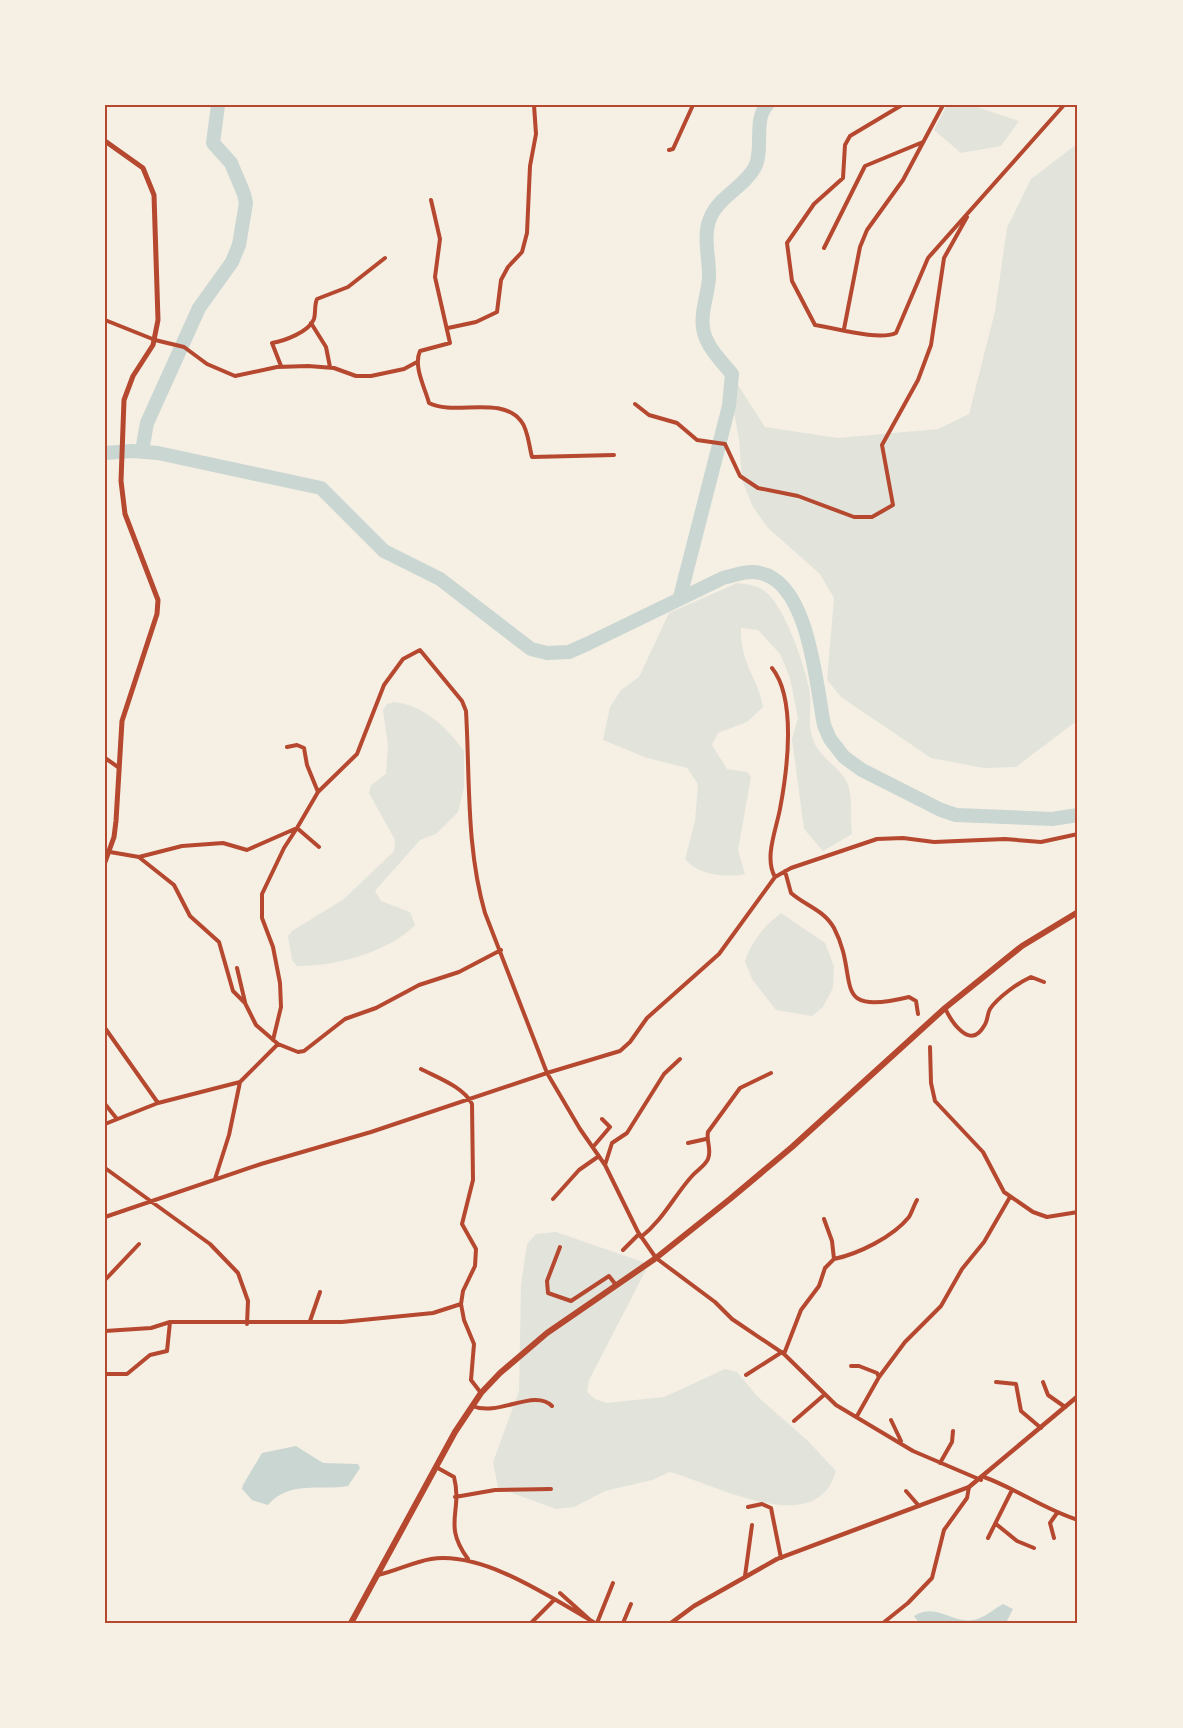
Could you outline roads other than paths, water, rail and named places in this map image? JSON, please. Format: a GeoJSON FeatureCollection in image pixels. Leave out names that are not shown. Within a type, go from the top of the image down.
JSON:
{"type":"FeatureCollection","features":[{"type":"Feature","properties":{"kind":"main road"},"geometry":{"type":"LineString","coordinates":[[105,141],[143,168],[152,188],[159,313],[155,340],[126,392],[121,477],[125,514],[155,592],[158,607],[155,627],[122,721],[116,822],[110,852],[105,862]]}},
{"type":"Feature","properties":{"kind":"main road"},"geometry":{"type":"LineString","coordinates":[[351,1623],[436,1467],[481,1393],[522,1353],[656,1258],[792,1147],[945,1008],[1022,946],[1078,912]]}},
{"type":"Feature","properties":{"kind":"street"},"geometry":{"type":"LineString","coordinates":[[447,328],[476,322],[497,312],[504,274],[522,252],[527,233],[530,166],[536,134],[534,105]]}},
{"type":"Feature","properties":{"kind":"street"},"geometry":{"type":"LineString","coordinates":[[669,150],[674,149],[693,105]]}},
{"type":"Feature","properties":{"kind":"street"},"geometry":{"type":"LineString","coordinates":[[902,105],[850,136],[845,145],[843,178],[814,204],[787,243],[792,281],[815,325],[876,335],[890,336],[896,333],[928,258],[1064,105]]}},
{"type":"Feature","properties":{"kind":"street"},"geometry":{"type":"LineString","coordinates":[[844,329],[860,247],[867,230],[903,180],[943,105]]}},
{"type":"Feature","properties":{"kind":"street"},"geometry":{"type":"LineString","coordinates":[[824,248],[865,166],[924,142]]}},
{"type":"Feature","properties":{"kind":"street"},"geometry":{"type":"LineString","coordinates":[[431,200],[440,239],[435,277],[450,343],[420,351],[417,362],[429,403],[437,407],[488,407],[517,417],[523,422],[532,457],[614,455]]}},
{"type":"Feature","properties":{"kind":"street"},"geometry":{"type":"LineString","coordinates":[[635,404],[649,415],[677,423],[697,440],[725,444],[740,476],[758,488],[798,496],[854,517],[872,518],[893,505],[882,445],[918,380],[931,345],[944,258],[970,211]]}},
{"type":"Feature","properties":{"kind":"street"},"geometry":{"type":"LineString","coordinates":[[281,366],[272,343],[302,331],[311,323],[317,299],[348,287],[385,258]]}},
{"type":"Feature","properties":{"kind":"street"},"geometry":{"type":"LineString","coordinates":[[105,320],[155,340],[184,347],[207,364],[235,376],[281,366],[330,367],[356,376],[370,376],[404,369],[417,362]]}},
{"type":"Feature","properties":{"kind":"street"},"geometry":{"type":"LineString","coordinates":[[311,323],[326,347],[330,367]]}},
{"type":"Feature","properties":{"kind":"street"},"geometry":{"type":"LineString","coordinates":[[273,1040],[281,1007],[280,983],[273,947],[262,918],[262,894],[284,848],[318,792],[357,754],[384,685],[403,659],[420,650],[462,701],[466,711],[467,786],[475,870],[485,913],[547,1073],[606,1165],[640,1235],[656,1258],[715,1302],[732,1319],[783,1353],[824,1395],[857,1416],[940,1463],[1027,1495],[1057,1513],[1077,1518]]}},
{"type":"Feature","properties":{"kind":"street"},"geometry":{"type":"LineString","coordinates":[[772,668],[784,690],[787,717],[780,807],[770,861],[775,877]]}},
{"type":"Feature","properties":{"kind":"street"},"geometry":{"type":"LineString","coordinates":[[287,747],[297,745],[304,748],[318,792]]}},
{"type":"Feature","properties":{"kind":"street"},"geometry":{"type":"LineString","coordinates":[[105,758],[118,767]]}},
{"type":"Feature","properties":{"kind":"street"},"geometry":{"type":"LineString","coordinates":[[297,828],[319,847]]}},
{"type":"Feature","properties":{"kind":"street"},"geometry":{"type":"LineString","coordinates":[[110,852],[140,857],[182,846],[223,843],[247,849],[297,828]]}},
{"type":"Feature","properties":{"kind":"street"},"geometry":{"type":"LineString","coordinates":[[105,1217],[547,1073],[620,1052],[647,1018],[719,954],[775,877],[785,870],[877,839],[903,838],[934,842],[1005,839],[1041,842],[1078,834]]}},
{"type":"Feature","properties":{"kind":"street"},"geometry":{"type":"LineString","coordinates":[[140,857],[174,885],[190,915],[219,942],[232,991],[245,1003]]}},
{"type":"Feature","properties":{"kind":"street"},"geometry":{"type":"LineString","coordinates":[[785,870],[791,893],[813,906],[833,927],[844,959],[850,989],[855,998],[864,1003],[878,1004],[909,997],[916,1001],[918,1014]]}},
{"type":"Feature","properties":{"kind":"street"},"geometry":{"type":"LineString","coordinates":[[237,968],[245,1003],[256,1025],[278,1044],[298,1052],[304,1051],[345,1019],[376,1008],[419,985],[459,972],[501,950]]}},
{"type":"Feature","properties":{"kind":"street"},"geometry":{"type":"LineString","coordinates":[[945,1008],[960,1032],[969,1035],[977,1034],[984,1027],[992,1007],[1003,996],[1031,978],[1044,982]]}},
{"type":"Feature","properties":{"kind":"street"},"geometry":{"type":"LineString","coordinates":[[105,1028],[158,1103]]}},
{"type":"Feature","properties":{"kind":"street"},"geometry":{"type":"LineString","coordinates":[[105,1124],[158,1103],[240,1082],[278,1044]]}},
{"type":"Feature","properties":{"kind":"street"},"geometry":{"type":"LineString","coordinates":[[930,1047],[930,1083],[935,1101],[983,1152],[1004,1192],[1033,1212],[1047,1217],[1078,1212]]}},
{"type":"Feature","properties":{"kind":"street"},"geometry":{"type":"LineString","coordinates":[[606,1165],[612,1143],[627,1133],[664,1074],[680,1059]]}},
{"type":"Feature","properties":{"kind":"street"},"geometry":{"type":"LineString","coordinates":[[421,1068],[469,1098],[472,1113],[473,1180],[462,1224],[476,1249],[475,1266],[463,1291],[461,1304],[464,1320],[474,1344],[470,1374],[473,1384],[481,1393]]}},
{"type":"Feature","properties":{"kind":"street"},"geometry":{"type":"LineString","coordinates":[[623,1250],[661,1219],[676,1195],[706,1162],[710,1152],[706,1139],[708,1132],[740,1088],[771,1074]]}},
{"type":"Feature","properties":{"kind":"street"},"geometry":{"type":"LineString","coordinates":[[214,1180],[229,1135],[240,1082]]}},
{"type":"Feature","properties":{"kind":"street"},"geometry":{"type":"LineString","coordinates":[[105,1104],[117,1119]]}},
{"type":"Feature","properties":{"kind":"street"},"geometry":{"type":"LineString","coordinates":[[593,1147],[610,1126],[602,1119]]}},
{"type":"Feature","properties":{"kind":"street"},"geometry":{"type":"LineString","coordinates":[[688,1143],[706,1139]]}},
{"type":"Feature","properties":{"kind":"street"},"geometry":{"type":"LineString","coordinates":[[553,1199],[579,1170],[599,1156]]}},
{"type":"Feature","properties":{"kind":"street"},"geometry":{"type":"LineString","coordinates":[[105,1168],[210,1244],[238,1273],[247,1292],[247,1324]]}},
{"type":"Feature","properties":{"kind":"street"},"geometry":{"type":"LineString","coordinates":[[857,1416],[879,1377],[905,1342],[941,1306],[1011,1197]]}},
{"type":"Feature","properties":{"kind":"street"},"geometry":{"type":"LineString","coordinates":[[746,1375],[783,1353],[801,1310],[819,1286],[825,1268],[834,1259],[872,1243],[897,1227],[910,1216],[917,1200]]}},
{"type":"Feature","properties":{"kind":"street"},"geometry":{"type":"LineString","coordinates":[[824,1219],[832,1241],[834,1259]]}},
{"type":"Feature","properties":{"kind":"street"},"geometry":{"type":"LineString","coordinates":[[105,1280],[139,1244]]}},
{"type":"Feature","properties":{"kind":"street"},"geometry":{"type":"LineString","coordinates":[[560,1247],[547,1281],[548,1293],[572,1300],[609,1276],[616,1286]]}},
{"type":"Feature","properties":{"kind":"street"},"geometry":{"type":"LineString","coordinates":[[310,1321],[320,1292]]}},
{"type":"Feature","properties":{"kind":"street"},"geometry":{"type":"LineString","coordinates":[[105,1331],[151,1328],[170,1322],[247,1324],[310,1321],[324,1323],[397,1317],[433,1312],[461,1304]]}},
{"type":"Feature","properties":{"kind":"street"},"geometry":{"type":"LineString","coordinates":[[105,1374],[127,1374],[150,1355],[167,1351],[170,1322]]}},
{"type":"Feature","properties":{"kind":"street"},"geometry":{"type":"LineString","coordinates":[[851,1366],[859,1366],[877,1373],[879,1377]]}},
{"type":"Feature","properties":{"kind":"street"},"geometry":{"type":"LineString","coordinates":[[996,1382],[1016,1384],[1021,1411],[1041,1428]]}},
{"type":"Feature","properties":{"kind":"street"},"geometry":{"type":"LineString","coordinates":[[1043,1382],[1048,1395],[1065,1407]]}},
{"type":"Feature","properties":{"kind":"street"},"geometry":{"type":"LineString","coordinates":[[794,1421],[824,1395]]}},
{"type":"Feature","properties":{"kind":"street"},"geometry":{"type":"LineString","coordinates":[[671,1623],[745,1576],[780,1558],[969,1487],[983,1479],[1078,1396]]}},
{"type":"Feature","properties":{"kind":"street"},"geometry":{"type":"LineString","coordinates":[[472,1406],[481,1409],[492,1408],[521,1404],[532,1398],[542,1398],[552,1406]]}},
{"type":"Feature","properties":{"kind":"street"},"geometry":{"type":"LineString","coordinates":[[891,1420],[902,1442]]}},
{"type":"Feature","properties":{"kind":"street"},"geometry":{"type":"LineString","coordinates":[[940,1463],[952,1442],[953,1431]]}},
{"type":"Feature","properties":{"kind":"street"},"geometry":{"type":"LineString","coordinates":[[436,1467],[454,1478],[456,1497],[453,1531],[458,1545],[468,1560]]}},
{"type":"Feature","properties":{"kind":"street"},"geometry":{"type":"LineString","coordinates":[[883,1623],[908,1603],[932,1578],[944,1530],[967,1498],[969,1487]]}},
{"type":"Feature","properties":{"kind":"street"},"geometry":{"type":"LineString","coordinates":[[456,1497],[495,1490],[551,1489]]}},
{"type":"Feature","properties":{"kind":"street"},"geometry":{"type":"LineString","coordinates":[[988,1538],[1012,1490]]}},
{"type":"Feature","properties":{"kind":"street"},"geometry":{"type":"LineString","coordinates":[[906,1491],[919,1506]]}},
{"type":"Feature","properties":{"kind":"street"},"geometry":{"type":"LineString","coordinates":[[748,1507],[762,1504],[771,1508],[780,1558]]}},
{"type":"Feature","properties":{"kind":"street"},"geometry":{"type":"LineString","coordinates":[[1054,1538],[1050,1522],[1057,1513]]}},
{"type":"Feature","properties":{"kind":"street"},"geometry":{"type":"LineString","coordinates":[[996,1524],[1017,1541],[1034,1548]]}},
{"type":"Feature","properties":{"kind":"street"},"geometry":{"type":"LineString","coordinates":[[745,1576],[752,1525]]}},
{"type":"Feature","properties":{"kind":"street"},"geometry":{"type":"LineString","coordinates":[[377,1575],[430,1559],[468,1560],[513,1578],[594,1622]]}},
{"type":"Feature","properties":{"kind":"street"},"geometry":{"type":"LineString","coordinates":[[594,1622],[613,1583]]}},
{"type":"Feature","properties":{"kind":"street"},"geometry":{"type":"LineString","coordinates":[[560,1593],[594,1622]]}},
{"type":"Feature","properties":{"kind":"street"},"geometry":{"type":"LineString","coordinates":[[531,1623],[554,1600]]}},
{"type":"Feature","properties":{"kind":"street"},"geometry":{"type":"LineString","coordinates":[[623,1623],[631,1604]]}},
{"type":"Feature","properties":{"kind":"waterway"},"geometry":{"type":"LineString","coordinates":[[142,451],[147,423],[199,308],[232,262],[239,245],[246,203],[231,163],[213,143],[218,105]]}},
{"type":"Feature","properties":{"kind":"waterway"},"geometry":{"type":"LineString","coordinates":[[680,597],[729,406],[732,374],[716,355],[704,333],[703,312],[709,278],[707,229],[716,207],[751,174],[755,167],[759,152],[760,118],[767,105]]}},
{"type":"Feature","properties":{"kind":"waterway"},"geometry":{"type":"LineString","coordinates":[[105,453],[132,451],[158,453],[321,488],[384,551],[440,579],[531,649],[547,653],[569,652],[723,578],[746,572],[760,573],[776,581],[790,595],[800,615],[813,662],[824,725],[830,739],[844,757],[862,770],[941,810],[956,815],[1052,819],[1078,815]]}}]}
